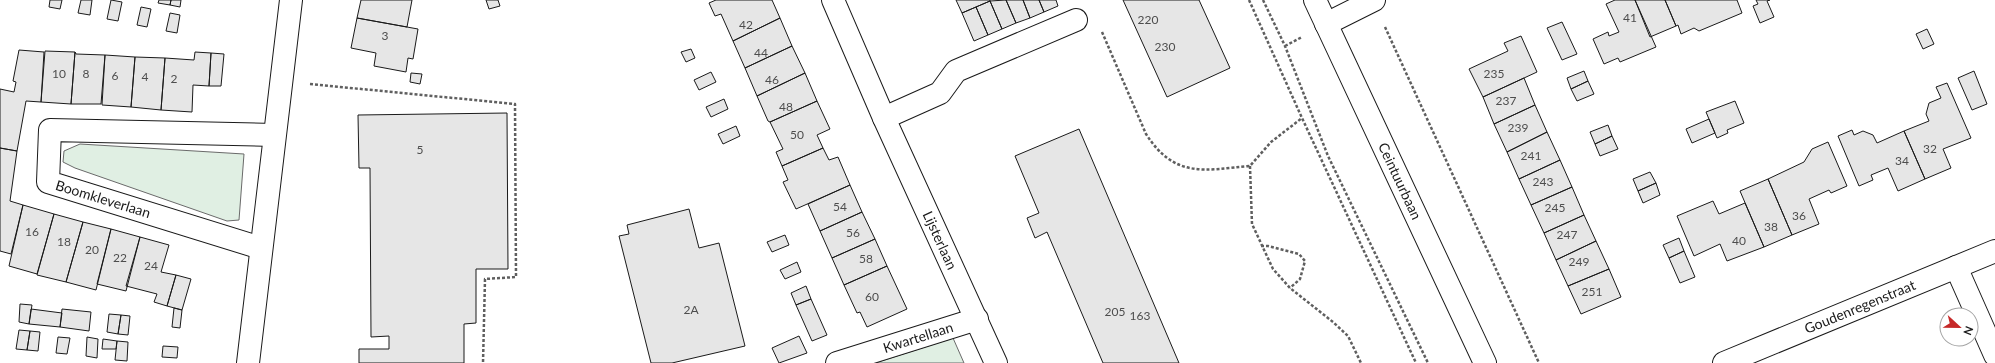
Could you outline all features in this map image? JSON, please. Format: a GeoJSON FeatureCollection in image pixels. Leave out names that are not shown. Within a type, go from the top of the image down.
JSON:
{"type":"FeatureCollection","features":[{"type":"Feature","properties":{"kind":"street"},"geometry":{"type":"LineString","coordinates":[[248,363],[291,0]]}},
{"type":"Feature","properties":{"kind":"street","name":"Lijsterlaan"},"geometry":{"type":"LineString","coordinates":[[833,0],[884,118],[996,363]]}},
{"type":"Feature","properties":{"kind":"street","name":"Ceintuurbaan"},"geometry":{"type":"LineString","coordinates":[[1315,0],[1485,363]]}},
{"type":"Feature","properties":{"kind":"street"},"geometry":{"type":"LineString","coordinates":[[1326,24],[1374,0]]}},
{"type":"Feature","properties":{"kind":"street"},"geometry":{"type":"LineString","coordinates":[[884,118],[940,92],[956,71],[1076,20]]}},
{"type":"Feature","properties":{"kind":"street","name":"Boomkleverlaan"},"geometry":{"type":"LineString","coordinates":[[261,248],[48,182],[50,130],[274,135]]}},
{"type":"Feature","properties":{"kind":"street","name":"Goudenregenstraat"},"geometry":{"type":"LineString","coordinates":[[1724,363],[1995,251]]}},
{"type":"Feature","properties":{"kind":"street"},"geometry":{"type":"LineString","coordinates":[[1956,268],[1995,355]]}},
{"type":"Feature","properties":{"kind":"street","name":"Kwartellaan"},"geometry":{"type":"LineString","coordinates":[[837,363],[977,319]]}},
{"type":"Feature","properties":{"kind":"path"},"geometry":{"type":"LineString","coordinates":[[1249,0],[1416,363]]}},
{"type":"Feature","properties":{"kind":"path"},"geometry":{"type":"LineString","coordinates":[[1263,0],[1285,46],[1328,156],[1428,363]]}},
{"type":"Feature","properties":{"kind":"path"},"geometry":{"type":"LineString","coordinates":[[1374,0],[1539,363]]}},
{"type":"Feature","properties":{"kind":"path"},"geometry":{"type":"LineString","coordinates":[[1101,29],[1138,117],[1154,147],[1168,159],[1182,167],[1196,169],[1250,166]]}},
{"type":"Feature","properties":{"kind":"path"},"geometry":{"type":"LineString","coordinates":[[281,80],[514,104],[516,277],[485,279],[483,363]]}},
{"type":"Feature","properties":{"kind":"path"},"geometry":{"type":"LineString","coordinates":[[1302,118],[1271,142],[1250,166],[1252,224],[1273,269],[1290,288],[1348,336],[1361,363]]}},
{"type":"Feature","properties":{"kind":"path"},"geometry":{"type":"LineString","coordinates":[[1261,246],[1268,246],[1299,254],[1305,261],[1300,280],[1290,288]]}},
{"type":"Feature","properties":{"kind":"green space"},"geometry":{"type":"Polygon","coordinates":[[[80,144],[244,154],[239,220],[227,221],[75,168],[63,162],[64,151],[80,144]]]}},
{"type":"Feature","properties":{"kind":"green space"},"geometry":{"type":"Polygon","coordinates":[[[953,338],[964,363],[875,363],[953,338]]]}},
{"type":"Feature","properties":{"kind":"building"},"geometry":{"type":"Polygon","coordinates":[[[50,0],[62,0],[60,9],[49,7],[50,0]]]}},
{"type":"Feature","properties":{"kind":"building"},"geometry":{"type":"Polygon","coordinates":[[[81,0],[92,0],[90,15],[78,13],[81,0]]]}},
{"type":"Feature","properties":{"kind":"building"},"geometry":{"type":"Polygon","coordinates":[[[111,0],[122,2],[118,21],[107,19],[111,0]]]}},
{"type":"Feature","properties":{"kind":"building"},"geometry":{"type":"Polygon","coordinates":[[[159,0],[171,0],[170,5],[158,3],[159,0]]]}},
{"type":"Feature","properties":{"kind":"building"},"geometry":{"type":"Polygon","coordinates":[[[171,0],[181,0],[180,7],[170,5],[171,0]]]}},
{"type":"Feature","properties":{"kind":"building"},"geometry":{"type":"Polygon","coordinates":[[[361,0],[412,0],[407,27],[357,18],[361,0]]]}},
{"type":"Feature","properties":{"kind":"building"},"geometry":{"type":"Polygon","coordinates":[[[486,0],[498,0],[500,6],[489,9],[486,0]]]}},
{"type":"Feature","properties":{"kind":"building"},"geometry":{"type":"Polygon","coordinates":[[[716,0],[772,0],[780,18],[733,41],[721,14],[715,16],[709,3],[716,0]]]}},
{"type":"Feature","properties":{"kind":"building"},"geometry":{"type":"Polygon","coordinates":[[[956,0],[990,0],[990,1],[962,13],[956,0]]]}},
{"type":"Feature","properties":{"kind":"building"},"geometry":{"type":"Polygon","coordinates":[[[1006,0],[1023,0],[1030,18],[1016,23],[1006,0]]]}},
{"type":"Feature","properties":{"kind":"building"},"geometry":{"type":"Polygon","coordinates":[[[1006,0],[1016,23],[1002,29],[990,1],[1006,0]]]}},
{"type":"Feature","properties":{"kind":"building"},"geometry":{"type":"Polygon","coordinates":[[[1023,0],[1039,0],[1044,12],[1030,18],[1023,0]]]}},
{"type":"Feature","properties":{"kind":"building"},"geometry":{"type":"Polygon","coordinates":[[[1039,0],[1056,0],[1058,6],[1044,12],[1039,0]]]}},
{"type":"Feature","properties":{"kind":"building"},"geometry":{"type":"Polygon","coordinates":[[[1123,0],[1199,0],[1230,68],[1167,97],[1123,0]]]}},
{"type":"Feature","properties":{"kind":"building"},"geometry":{"type":"Polygon","coordinates":[[[1615,0],[1635,0],[1656,47],[1620,62],[1618,58],[1604,64],[1593,39],[1608,32],[1609,36],[1619,32],[1606,4],[1615,0]]]}},
{"type":"Feature","properties":{"kind":"building"},"geometry":{"type":"Polygon","coordinates":[[[1635,0],[1665,0],[1676,26],[1650,37],[1635,0]]]}},
{"type":"Feature","properties":{"kind":"building"},"geometry":{"type":"Polygon","coordinates":[[[1665,0],[1737,0],[1742,13],[1699,31],[1694,28],[1681,34],[1665,0]]]}},
{"type":"Feature","properties":{"kind":"building"},"geometry":{"type":"Polygon","coordinates":[[[1756,0],[1770,0],[1767,1],[1774,17],[1760,23],[1753,6],[1758,4],[1756,0]]]}},
{"type":"Feature","properties":{"kind":"building"},"geometry":{"type":"Polygon","coordinates":[[[990,1],[1002,29],[988,35],[976,7],[990,1]]]}},
{"type":"Feature","properties":{"kind":"building"},"geometry":{"type":"Polygon","coordinates":[[[141,7],[151,9],[147,27],[137,25],[141,7]]]}},
{"type":"Feature","properties":{"kind":"building"},"geometry":{"type":"Polygon","coordinates":[[[976,7],[988,35],[974,41],[962,13],[976,7]]]}},
{"type":"Feature","properties":{"kind":"building"},"geometry":{"type":"Polygon","coordinates":[[[170,13],[180,15],[177,33],[166,31],[170,13]]]}},
{"type":"Feature","properties":{"kind":"building"},"geometry":{"type":"Polygon","coordinates":[[[357,18],[418,29],[413,59],[408,58],[406,72],[374,66],[376,53],[351,48],[357,18]]]}},
{"type":"Feature","properties":{"kind":"building"},"geometry":{"type":"Polygon","coordinates":[[[780,18],[792,46],[745,68],[733,41],[780,18]]]}},
{"type":"Feature","properties":{"kind":"building"},"geometry":{"type":"Polygon","coordinates":[[[1562,22],[1577,54],[1562,60],[1547,28],[1562,22]]]}},
{"type":"Feature","properties":{"kind":"building"},"geometry":{"type":"Polygon","coordinates":[[[1927,29],[1934,44],[1923,49],[1916,34],[1927,29]]]}},
{"type":"Feature","properties":{"kind":"building"},"geometry":{"type":"Polygon","coordinates":[[[1521,36],[1537,72],[1483,97],[1469,69],[1508,51],[1504,43],[1521,36]]]}},
{"type":"Feature","properties":{"kind":"building"},"geometry":{"type":"Polygon","coordinates":[[[792,46],[805,73],[757,96],[745,68],[792,46]]]}},
{"type":"Feature","properties":{"kind":"building"},"geometry":{"type":"Polygon","coordinates":[[[691,49],[695,58],[686,62],[681,52],[691,49]]]}},
{"type":"Feature","properties":{"kind":"building"},"geometry":{"type":"Polygon","coordinates":[[[19,50],[44,52],[41,102],[26,101],[17,151],[0,148],[0,89],[14,92],[16,82],[13,81],[19,50]]]}},
{"type":"Feature","properties":{"kind":"building"},"geometry":{"type":"Polygon","coordinates":[[[45,51],[75,52],[71,104],[41,102],[45,51]]]}},
{"type":"Feature","properties":{"kind":"building"},"geometry":{"type":"Polygon","coordinates":[[[75,52],[76,54],[105,55],[101,104],[71,104],[75,52]]]}},
{"type":"Feature","properties":{"kind":"building"},"geometry":{"type":"Polygon","coordinates":[[[195,52],[211,53],[209,86],[193,85],[192,112],[161,110],[165,58],[194,60],[195,52]]]}},
{"type":"Feature","properties":{"kind":"building"},"geometry":{"type":"Polygon","coordinates":[[[211,53],[224,54],[221,86],[209,86],[211,53]]]}},
{"type":"Feature","properties":{"kind":"building"},"geometry":{"type":"Polygon","coordinates":[[[105,55],[135,57],[131,107],[102,105],[105,55]]]}},
{"type":"Feature","properties":{"kind":"building"},"geometry":{"type":"Polygon","coordinates":[[[135,57],[165,58],[161,110],[131,107],[135,57]]]}},
{"type":"Feature","properties":{"kind":"building"},"geometry":{"type":"Polygon","coordinates":[[[1584,71],[1588,81],[1571,89],[1567,78],[1584,71]]]}},
{"type":"Feature","properties":{"kind":"building"},"geometry":{"type":"Polygon","coordinates":[[[1974,71],[1987,104],[1972,110],[1958,78],[1974,71]]]}},
{"type":"Feature","properties":{"kind":"building"},"geometry":{"type":"Polygon","coordinates":[[[711,72],[716,82],[699,90],[694,80],[711,72]]]}},
{"type":"Feature","properties":{"kind":"building"},"geometry":{"type":"Polygon","coordinates":[[[411,73],[422,74],[420,84],[410,82],[411,73]]]}},
{"type":"Feature","properties":{"kind":"building"},"geometry":{"type":"Polygon","coordinates":[[[805,73],[817,101],[770,122],[768,121],[757,96],[805,73]]]}},
{"type":"Feature","properties":{"kind":"building"},"geometry":{"type":"Polygon","coordinates":[[[1524,78],[1535,105],[1494,124],[1483,97],[1524,78]]]}},
{"type":"Feature","properties":{"kind":"building"},"geometry":{"type":"Polygon","coordinates":[[[1588,81],[1594,94],[1577,101],[1571,89],[1588,81]]]}},
{"type":"Feature","properties":{"kind":"building"},"geometry":{"type":"Polygon","coordinates":[[[1947,83],[1971,138],[1943,149],[1951,168],[1925,179],[1904,131],[1929,121],[1926,114],[1929,103],[1941,98],[1936,87],[1947,83]]]}},
{"type":"Feature","properties":{"kind":"building"},"geometry":{"type":"Polygon","coordinates":[[[724,99],[728,109],[711,117],[706,107],[724,99]]]}},
{"type":"Feature","properties":{"kind":"building"},"geometry":{"type":"Polygon","coordinates":[[[817,101],[830,129],[817,135],[823,148],[782,166],[776,152],[783,149],[770,122],[817,101]]]}},
{"type":"Feature","properties":{"kind":"building"},"geometry":{"type":"Polygon","coordinates":[[[1735,101],[1744,123],[1727,130],[1728,133],[1717,138],[1706,112],[1735,101]]]}},
{"type":"Feature","properties":{"kind":"building"},"geometry":{"type":"Polygon","coordinates":[[[1535,105],[1547,132],[1507,152],[1494,124],[1535,105]]]}},
{"type":"Feature","properties":{"kind":"building"},"geometry":{"type":"Polygon","coordinates":[[[507,113],[508,269],[476,269],[476,323],[464,324],[464,363],[359,363],[359,349],[389,349],[389,336],[371,337],[370,168],[359,168],[358,115],[507,113]]]}},
{"type":"Feature","properties":{"kind":"building"},"geometry":{"type":"Polygon","coordinates":[[[1709,119],[1715,133],[1692,143],[1686,129],[1709,119]]]}},
{"type":"Feature","properties":{"kind":"building"},"geometry":{"type":"Polygon","coordinates":[[[1608,125],[1612,136],[1595,144],[1590,132],[1608,125]]]}},
{"type":"Feature","properties":{"kind":"building"},"geometry":{"type":"Polygon","coordinates":[[[736,126],[740,136],[723,144],[718,134],[736,126]]]}},
{"type":"Feature","properties":{"kind":"building"},"geometry":{"type":"Polygon","coordinates":[[[1079,129],[1179,363],[1103,363],[1047,232],[1035,238],[1027,218],[1039,213],[1015,156],[1079,129]]]}},
{"type":"Feature","properties":{"kind":"building"},"geometry":{"type":"Polygon","coordinates":[[[1852,130],[1854,135],[1863,131],[1873,135],[1877,143],[1904,131],[1925,179],[1898,191],[1888,168],[1871,175],[1873,180],[1859,186],[1838,136],[1852,130]]]}},
{"type":"Feature","properties":{"kind":"building"},"geometry":{"type":"Polygon","coordinates":[[[1547,132],[1560,160],[1519,179],[1507,152],[1547,132]]]}},
{"type":"Feature","properties":{"kind":"building"},"geometry":{"type":"Polygon","coordinates":[[[1612,136],[1618,149],[1600,156],[1595,144],[1612,136]]]}},
{"type":"Feature","properties":{"kind":"building"},"geometry":{"type":"Polygon","coordinates":[[[1828,142],[1847,186],[1831,193],[1829,190],[1809,199],[1819,224],[1792,235],[1768,179],[1804,162],[1812,149],[1828,142]]]}},
{"type":"Feature","properties":{"kind":"building"},"geometry":{"type":"Polygon","coordinates":[[[0,148],[17,151],[10,201],[23,205],[11,254],[0,251],[0,148]]]}},
{"type":"Feature","properties":{"kind":"building"},"geometry":{"type":"Polygon","coordinates":[[[823,148],[829,160],[838,157],[850,185],[796,209],[783,182],[788,180],[782,166],[823,148]]]}},
{"type":"Feature","properties":{"kind":"building"},"geometry":{"type":"Polygon","coordinates":[[[1560,160],[1572,187],[1531,205],[1519,179],[1560,160]]]}},
{"type":"Feature","properties":{"kind":"building"},"geometry":{"type":"Polygon","coordinates":[[[1650,172],[1656,183],[1638,191],[1633,179],[1650,172]]]}},
{"type":"Feature","properties":{"kind":"building"},"geometry":{"type":"Polygon","coordinates":[[[1768,179],[1792,235],[1764,247],[1740,191],[1768,179]]]}},
{"type":"Feature","properties":{"kind":"building"},"geometry":{"type":"Polygon","coordinates":[[[1656,183],[1660,195],[1643,203],[1638,191],[1656,183]]]}},
{"type":"Feature","properties":{"kind":"building"},"geometry":{"type":"Polygon","coordinates":[[[850,185],[862,212],[820,231],[808,204],[850,185]]]}},
{"type":"Feature","properties":{"kind":"building"},"geometry":{"type":"Polygon","coordinates":[[[1572,187],[1584,215],[1544,233],[1531,205],[1572,187]]]}},
{"type":"Feature","properties":{"kind":"building"},"geometry":{"type":"Polygon","coordinates":[[[1713,201],[1719,214],[1745,203],[1764,247],[1727,261],[1720,244],[1694,256],[1677,216],[1713,201]]]}},
{"type":"Feature","properties":{"kind":"building"},"geometry":{"type":"Polygon","coordinates":[[[23,205],[54,214],[37,274],[9,266],[23,205]]]}},
{"type":"Feature","properties":{"kind":"building"},"geometry":{"type":"Polygon","coordinates":[[[689,209],[699,248],[719,243],[745,346],[672,363],[651,363],[619,236],[629,234],[627,225],[689,209]]]}},
{"type":"Feature","properties":{"kind":"building"},"geometry":{"type":"Polygon","coordinates":[[[862,212],[875,239],[832,258],[820,231],[862,212]]]}},
{"type":"Feature","properties":{"kind":"building"},"geometry":{"type":"Polygon","coordinates":[[[54,214],[83,222],[66,282],[37,275],[54,214]]]}},
{"type":"Feature","properties":{"kind":"building"},"geometry":{"type":"Polygon","coordinates":[[[1584,215],[1596,241],[1556,260],[1544,233],[1584,215]]]}},
{"type":"Feature","properties":{"kind":"building"},"geometry":{"type":"Polygon","coordinates":[[[83,222],[111,229],[96,290],[66,282],[83,222]]]}},
{"type":"Feature","properties":{"kind":"building"},"geometry":{"type":"Polygon","coordinates":[[[111,229],[140,237],[126,291],[97,284],[111,229]]]}},
{"type":"Feature","properties":{"kind":"building"},"geometry":{"type":"Polygon","coordinates":[[[785,235],[789,245],[772,252],[767,242],[785,235]]]}},
{"type":"Feature","properties":{"kind":"building"},"geometry":{"type":"Polygon","coordinates":[[[140,237],[169,245],[161,272],[176,275],[167,306],[154,302],[157,294],[126,286],[140,237]]]}},
{"type":"Feature","properties":{"kind":"building"},"geometry":{"type":"Polygon","coordinates":[[[1679,238],[1684,251],[1669,258],[1663,245],[1679,238]]]}},
{"type":"Feature","properties":{"kind":"building"},"geometry":{"type":"Polygon","coordinates":[[[875,239],[887,266],[844,285],[832,258],[875,239]]]}},
{"type":"Feature","properties":{"kind":"building"},"geometry":{"type":"Polygon","coordinates":[[[1596,241],[1609,269],[1568,286],[1556,260],[1596,241]]]}},
{"type":"Feature","properties":{"kind":"building"},"geometry":{"type":"Polygon","coordinates":[[[1684,251],[1695,277],[1680,283],[1669,258],[1684,251]]]}},
{"type":"Feature","properties":{"kind":"building"},"geometry":{"type":"Polygon","coordinates":[[[797,262],[801,272],[785,279],[780,270],[797,262]]]}},
{"type":"Feature","properties":{"kind":"building"},"geometry":{"type":"Polygon","coordinates":[[[887,266],[907,309],[867,327],[860,312],[857,313],[844,285],[887,266]]]}},
{"type":"Feature","properties":{"kind":"building"},"geometry":{"type":"Polygon","coordinates":[[[1609,269],[1621,297],[1581,314],[1568,286],[1609,269]]]}},
{"type":"Feature","properties":{"kind":"building"},"geometry":{"type":"Polygon","coordinates":[[[176,275],[191,279],[182,310],[167,306],[176,275]]]}},
{"type":"Feature","properties":{"kind":"building"},"geometry":{"type":"Polygon","coordinates":[[[806,286],[811,299],[796,305],[791,293],[806,286]]]}},
{"type":"Feature","properties":{"kind":"building"},"geometry":{"type":"Polygon","coordinates":[[[811,299],[827,335],[812,341],[796,305],[811,299]]]}},
{"type":"Feature","properties":{"kind":"building"},"geometry":{"type":"Polygon","coordinates":[[[20,304],[32,305],[29,324],[19,322],[20,304]]]}},
{"type":"Feature","properties":{"kind":"building"},"geometry":{"type":"Polygon","coordinates":[[[174,308],[182,310],[180,328],[172,327],[174,308]]]}},
{"type":"Feature","properties":{"kind":"building"},"geometry":{"type":"Polygon","coordinates":[[[31,309],[62,313],[60,327],[29,324],[31,309]]]}},
{"type":"Feature","properties":{"kind":"building"},"geometry":{"type":"Polygon","coordinates":[[[62,309],[91,312],[89,331],[60,327],[62,309]]]}},
{"type":"Feature","properties":{"kind":"building"},"geometry":{"type":"Polygon","coordinates":[[[109,314],[121,315],[118,334],[107,332],[109,314]]]}},
{"type":"Feature","properties":{"kind":"building"},"geometry":{"type":"Polygon","coordinates":[[[121,315],[130,316],[128,335],[118,334],[121,315]]]}},
{"type":"Feature","properties":{"kind":"building"},"geometry":{"type":"Polygon","coordinates":[[[19,330],[30,331],[27,350],[16,349],[19,330]]]}},
{"type":"Feature","properties":{"kind":"building"},"geometry":{"type":"Polygon","coordinates":[[[30,331],[40,332],[38,351],[27,350],[30,331]]]}},
{"type":"Feature","properties":{"kind":"building"},"geometry":{"type":"Polygon","coordinates":[[[799,336],[807,353],[779,363],[772,348],[799,336]]]}},
{"type":"Feature","properties":{"kind":"building"},"geometry":{"type":"Polygon","coordinates":[[[58,337],[70,338],[67,354],[56,353],[58,337]]]}},
{"type":"Feature","properties":{"kind":"building"},"geometry":{"type":"Polygon","coordinates":[[[87,337],[98,339],[97,358],[86,356],[87,337]]]}},
{"type":"Feature","properties":{"kind":"building"},"geometry":{"type":"Polygon","coordinates":[[[103,339],[117,341],[116,349],[102,349],[103,339]]]}},
{"type":"Feature","properties":{"kind":"building"},"geometry":{"type":"Polygon","coordinates":[[[117,341],[128,342],[127,361],[115,360],[117,341]]]}},
{"type":"Feature","properties":{"kind":"building"},"geometry":{"type":"Polygon","coordinates":[[[163,346],[178,347],[177,358],[162,357],[163,346]]]}}]}
